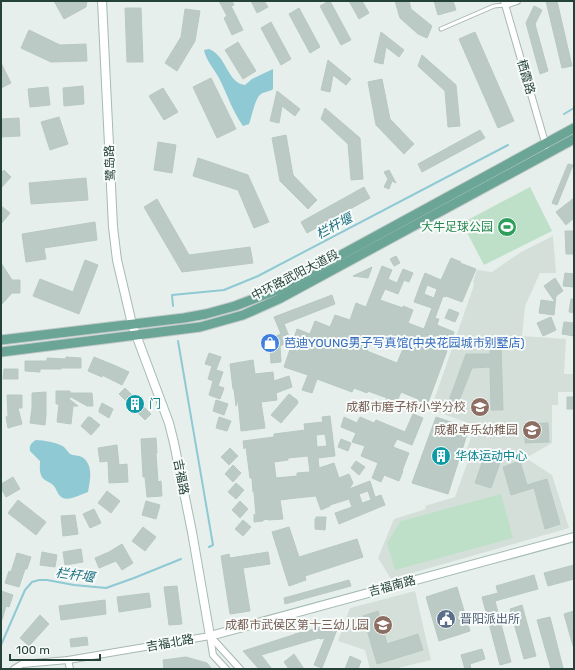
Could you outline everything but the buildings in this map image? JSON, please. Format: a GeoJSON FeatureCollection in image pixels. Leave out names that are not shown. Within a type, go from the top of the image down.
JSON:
{"type":"FeatureCollection","features":[{"type":"Feature","properties":{"kind":"main road","name":"中环路武阳大道段"},"geometry":{"type":"LineString","coordinates":[[1,340],[184,318],[235,306],[277,290],[574,128]]}},
{"type":"Feature","properties":{"kind":"main road","name":"中环路武阳大道段"},"geometry":{"type":"LineString","coordinates":[[1,352],[200,327],[242,315],[279,299],[574,139]]}},
{"type":"Feature","properties":{"kind":"street","name":"鹭岛路"},"geometry":{"type":"LineString","coordinates":[[102,1],[113,227],[117,260],[132,324]]}},
{"type":"Feature","properties":{"kind":"street"},"geometry":{"type":"LineString","coordinates":[[504,3],[516,1]]}},
{"type":"Feature","properties":{"kind":"street","name":"栖霞路"},"geometry":{"type":"LineString","coordinates":[[504,3],[545,144],[550,153]]}},
{"type":"Feature","properties":{"kind":"street","name":"吉福路"},"geometry":{"type":"LineString","coordinates":[[132,324],[169,423],[192,532],[210,636]]}},
{"type":"Feature","properties":{"kind":"street","name":"吉福南路"},"geometry":{"type":"LineString","coordinates":[[210,636],[574,537]]}},
{"type":"Feature","properties":{"kind":"street"},"geometry":{"type":"LineString","coordinates":[[210,636],[213,655],[226,669]]}},
{"type":"Feature","properties":{"kind":"street"},"geometry":{"type":"LineString","coordinates":[[210,636],[240,669]]}},
{"type":"Feature","properties":{"kind":"street","name":"吉福北路"},"geometry":{"type":"LineString","coordinates":[[14,669],[22,664],[68,660],[210,636]]}},
{"type":"Feature","properties":{"kind":"street"},"geometry":{"type":"LineString","coordinates":[[68,660],[70,669]]}},
{"type":"Feature","properties":{"kind":"lane"},"geometry":{"type":"LineString","coordinates":[[441,29],[504,3]]}},
{"type":"Feature","properties":{"kind":"shaded area","name":"成都市磨子桥小学分校"},"geometry":{"type":"Polygon","coordinates":[[[553,236],[556,273],[540,273],[525,306],[522,336],[566,339],[564,374],[574,374],[573,392],[558,392],[558,405],[552,405],[552,443],[526,458],[552,475],[569,528],[391,579],[378,558],[394,519],[426,509],[425,506],[455,497],[468,461],[463,460],[475,426],[431,409],[474,285],[473,281],[477,270],[492,272],[521,252],[553,236]]]}},
{"type":"Feature","properties":{"kind":"shaded area","name":"成都市武侯区第十三幼儿园"},"geometry":{"type":"Polygon","coordinates":[[[415,591],[431,660],[394,669],[370,669],[365,650],[338,641],[350,608],[415,591]]]}},
{"type":"Feature","properties":{"kind":"green space","name":"大牛足球公园"},"geometry":{"type":"Polygon","coordinates":[[[530,187],[552,231],[484,265],[462,223],[530,187]]]}},
{"type":"Feature","properties":{"kind":"green space"},"geometry":{"type":"Polygon","coordinates":[[[501,494],[513,538],[395,570],[387,543],[401,521],[501,494]]]}},
{"type":"Feature","properties":{"kind":"water"},"geometry":{"type":"Polygon","coordinates":[[[209,49],[220,57],[234,80],[245,85],[252,79],[273,69],[273,89],[259,96],[255,103],[249,124],[243,126],[236,115],[219,78],[206,57],[204,50],[209,49]]]}},
{"type":"Feature","properties":{"kind":"water"},"geometry":{"type":"Polygon","coordinates":[[[36,440],[58,444],[64,447],[70,454],[80,456],[86,460],[90,469],[90,483],[88,492],[66,499],[60,496],[53,485],[44,480],[40,471],[40,461],[30,451],[31,444],[36,440]]]}},
{"type":"Feature","properties":{"kind":"waterway","name":"栏杆堰"},"geometry":{"type":"LineString","coordinates":[[564,114],[574,108]]}},
{"type":"Feature","properties":{"kind":"waterway","name":"栏杆堰"},"geometry":{"type":"LineString","coordinates":[[173,306],[172,295],[224,290],[258,276],[508,145]]}},
{"type":"Feature","properties":{"kind":"waterway","name":"栏杆堰"},"geometry":{"type":"LineString","coordinates":[[178,341],[213,545],[209,547]]}},
{"type":"Feature","properties":{"kind":"waterway","name":"栏杆堰"},"geometry":{"type":"LineString","coordinates":[[1,645],[25,590],[32,582],[47,580],[74,585],[106,588],[181,559]]}},
{"type":"Feature","properties":{"kind":"place","name":"大牛足球公园"},"geometry":{"type":"Point","coordinates":[507,227]}},
{"type":"Feature","properties":{"kind":"place","name":"芭迪YOUNG男子写真馆(中央花园城市别墅店)"},"geometry":{"type":"Point","coordinates":[270,343]}},
{"type":"Feature","properties":{"kind":"place","name":"门"},"geometry":{"type":"Point","coordinates":[135,404]}},
{"type":"Feature","properties":{"kind":"place","name":"成都市磨子桥小学分校"},"geometry":{"type":"Point","coordinates":[480,407]}},
{"type":"Feature","properties":{"kind":"place","name":"成都卓乐幼稚园"},"geometry":{"type":"Point","coordinates":[532,430]}},
{"type":"Feature","properties":{"kind":"place","name":"华体运动中心"},"geometry":{"type":"Point","coordinates":[441,456]}},
{"type":"Feature","properties":{"kind":"place","name":"晋阳派出所"},"geometry":{"type":"Point","coordinates":[446,619]}},
{"type":"Feature","properties":{"kind":"place","name":"成都市武侯区第十三幼儿园"},"geometry":{"type":"Point","coordinates":[383,625]}}]}
